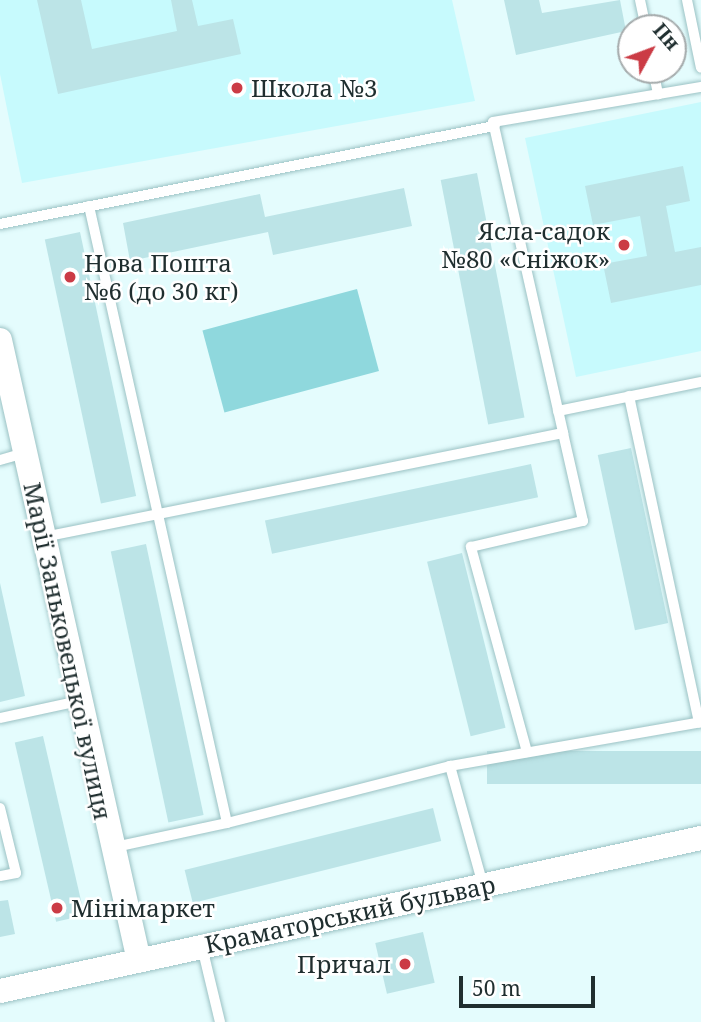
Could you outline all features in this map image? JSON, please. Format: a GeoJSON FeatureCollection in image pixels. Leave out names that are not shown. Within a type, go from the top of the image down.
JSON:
{"type":"FeatureCollection","features":[{"type":"Feature","properties":{"kind":"street","name":"Марії Заньковецької вулиця"},"geometry":{"type":"LineString","coordinates":[[0,340],[111,848],[139,961]]}},
{"type":"Feature","properties":{"kind":"street","name":"Краматорський бульвар"},"geometry":{"type":"LineString","coordinates":[[0,991],[701,838]]}},
{"type":"Feature","properties":{"kind":"lane"},"geometry":{"type":"LineString","coordinates":[[687,0],[696,16],[701,68]]}},
{"type":"Feature","properties":{"kind":"lane"},"geometry":{"type":"LineString","coordinates":[[656,84],[658,94]]}},
{"type":"Feature","properties":{"kind":"lane"},"geometry":{"type":"LineString","coordinates":[[527,752],[471,547],[583,521],[493,122],[701,87]]}},
{"type":"Feature","properties":{"kind":"lane"},"geometry":{"type":"LineString","coordinates":[[0,224],[494,126]]}},
{"type":"Feature","properties":{"kind":"lane"},"geometry":{"type":"LineString","coordinates":[[89,206],[227,824]]}},
{"type":"Feature","properties":{"kind":"lane"},"geometry":{"type":"LineString","coordinates":[[558,411],[701,382]]}},
{"type":"Feature","properties":{"kind":"lane"},"geometry":{"type":"LineString","coordinates":[[111,848],[227,824],[450,765],[700,723],[629,396]]}},
{"type":"Feature","properties":{"kind":"lane"},"geometry":{"type":"LineString","coordinates":[[43,537],[563,433]]}},
{"type":"Feature","properties":{"kind":"lane"},"geometry":{"type":"LineString","coordinates":[[0,460],[25,453]]}},
{"type":"Feature","properties":{"kind":"lane"},"geometry":{"type":"LineString","coordinates":[[0,718],[79,701]]}},
{"type":"Feature","properties":{"kind":"lane"},"geometry":{"type":"LineString","coordinates":[[450,765],[483,885]]}},
{"type":"Feature","properties":{"kind":"lane"},"geometry":{"type":"LineString","coordinates":[[0,808],[16,873],[0,876]]}},
{"type":"Feature","properties":{"kind":"lane"},"geometry":{"type":"LineString","coordinates":[[202,946],[220,1022]]}},
{"type":"Feature","properties":{"kind":"shaded area","name":"Школа №3"},"geometry":{"type":"Polygon","coordinates":[[[0,0],[452,0],[475,101],[22,183],[0,74],[0,0]]]}},
{"type":"Feature","properties":{"kind":"shaded area","name":"Ясла-садок №80 «Сніжок»"},"geometry":{"type":"Polygon","coordinates":[[[701,102],[701,351],[576,377],[525,138],[701,102]]]}},
{"type":"Feature","properties":{"kind":"shaded area"},"geometry":{"type":"Polygon","coordinates":[[[357,289],[379,371],[224,413],[202,330],[357,289]]]}},
{"type":"Feature","properties":{"kind":"building"},"geometry":{"type":"Polygon","coordinates":[[[37,0],[81,0],[92,49],[177,31],[171,0],[192,0],[198,26],[233,19],[241,54],[58,94],[37,0]]]}},
{"type":"Feature","properties":{"kind":"building"},"geometry":{"type":"Polygon","coordinates":[[[504,0],[539,0],[542,13],[620,0],[623,14],[617,14],[617,33],[516,55],[504,0]]]}},
{"type":"Feature","properties":{"kind":"building"},"geometry":{"type":"Polygon","coordinates":[[[683,166],[690,201],[666,206],[675,252],[701,247],[701,285],[611,303],[603,264],[647,256],[640,216],[593,225],[585,186],[683,166]]]}},
{"type":"Feature","properties":{"kind":"building"},"geometry":{"type":"Polygon","coordinates":[[[477,173],[525,417],[488,424],[441,180],[477,173]]]}},
{"type":"Feature","properties":{"kind":"building"},"geometry":{"type":"Polygon","coordinates":[[[404,188],[412,226],[273,255],[268,232],[130,261],[123,223],[260,194],[265,217],[404,188]]]}},
{"type":"Feature","properties":{"kind":"building"},"geometry":{"type":"Polygon","coordinates":[[[80,232],[136,496],[101,504],[45,239],[80,232]]]}},
{"type":"Feature","properties":{"kind":"building"},"geometry":{"type":"Polygon","coordinates":[[[631,448],[668,623],[635,630],[598,455],[631,448]]]}},
{"type":"Feature","properties":{"kind":"building"},"geometry":{"type":"Polygon","coordinates":[[[531,464],[538,497],[272,554],[265,521],[531,464]]]}},
{"type":"Feature","properties":{"kind":"building"},"geometry":{"type":"Polygon","coordinates":[[[146,544],[204,815],[168,822],[111,551],[146,544]]]}},
{"type":"Feature","properties":{"kind":"building"},"geometry":{"type":"Polygon","coordinates":[[[462,553],[506,728],[471,736],[427,562],[462,553]]]}},
{"type":"Feature","properties":{"kind":"building"},"geometry":{"type":"Polygon","coordinates":[[[0,583],[25,696],[0,702],[0,583]]]}},
{"type":"Feature","properties":{"kind":"building"},"geometry":{"type":"Polygon","coordinates":[[[43,736],[84,915],[56,922],[15,743],[43,736]]]}},
{"type":"Feature","properties":{"kind":"building"},"geometry":{"type":"Polygon","coordinates":[[[487,751],[701,751],[701,784],[487,784],[487,751]]]}},
{"type":"Feature","properties":{"kind":"building"},"geometry":{"type":"Polygon","coordinates":[[[433,808],[441,841],[193,903],[185,870],[433,808]]]}},
{"type":"Feature","properties":{"kind":"building"},"geometry":{"type":"Polygon","coordinates":[[[8,900],[15,934],[0,937],[0,901],[8,900]]]}},
{"type":"Feature","properties":{"kind":"building","name":"Причал"},"geometry":{"type":"Polygon","coordinates":[[[423,932],[435,983],[387,994],[375,943],[423,932]]]}},
{"type":"Feature","properties":{"kind":"place","name":"Школа №3"},"geometry":{"type":"Point","coordinates":[237,88]}},
{"type":"Feature","properties":{"kind":"place","name":"Ясла-садок №80 «Сніжок»"},"geometry":{"type":"Point","coordinates":[624,245]}},
{"type":"Feature","properties":{"kind":"place","name":"Нова Пошта №6 (до 30 кг)"},"geometry":{"type":"Point","coordinates":[70,277]}},
{"type":"Feature","properties":{"kind":"place","name":"Мінімаркет"},"geometry":{"type":"Point","coordinates":[57,908]}},
{"type":"Feature","properties":{"kind":"place","name":"Причал"},"geometry":{"type":"Point","coordinates":[405,964]}}]}
